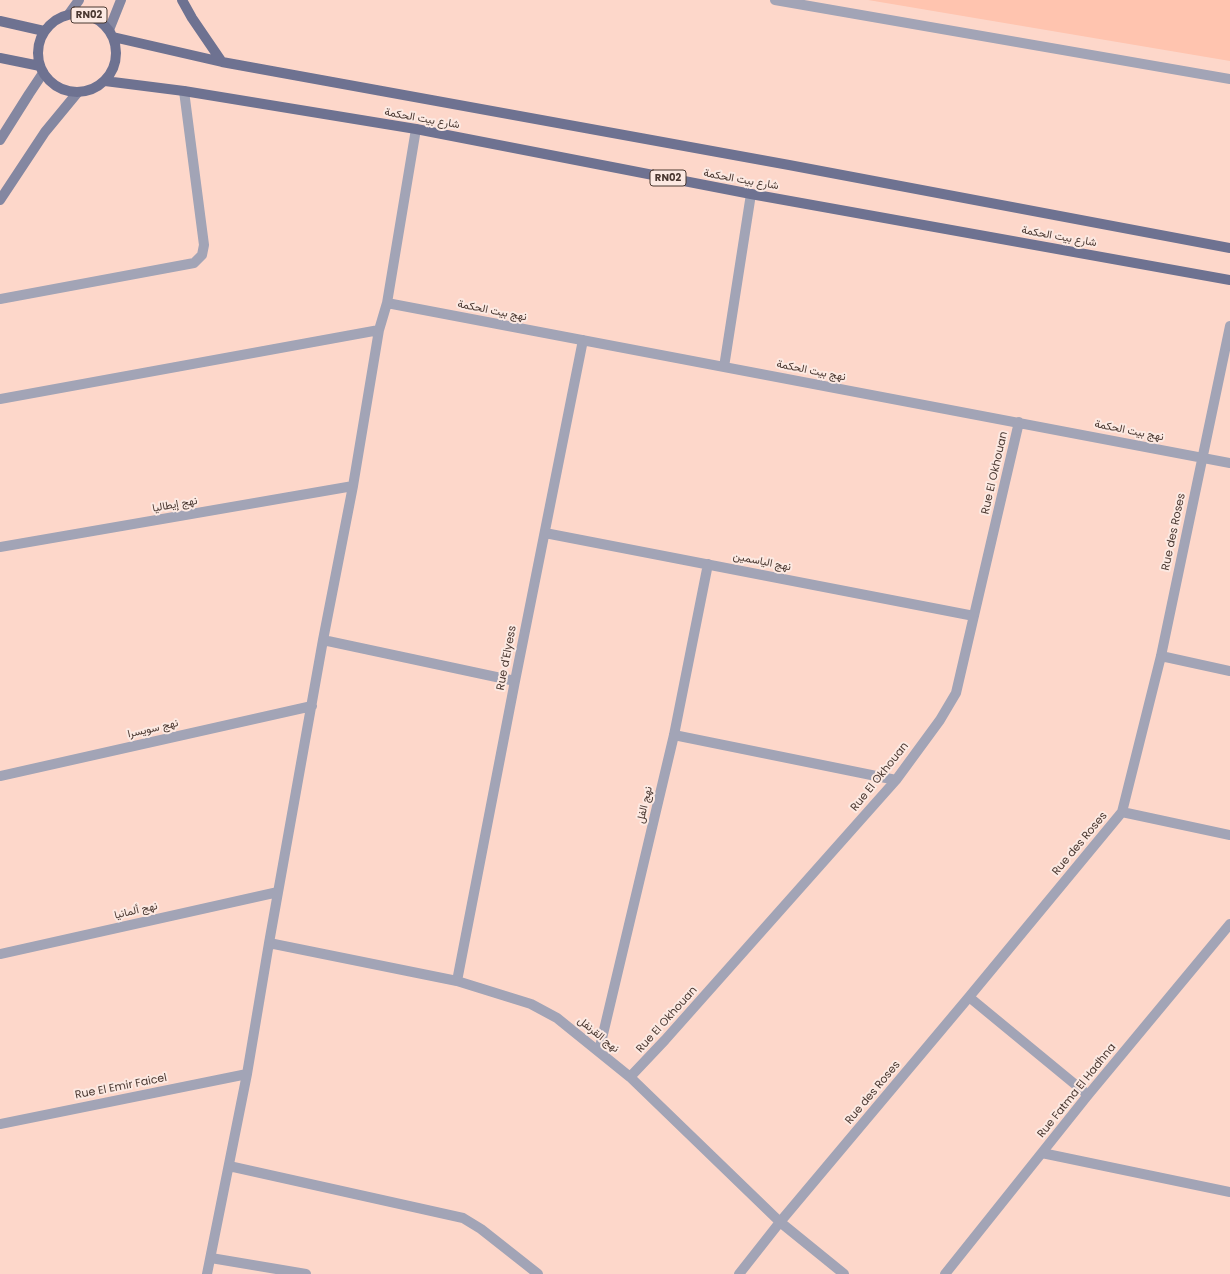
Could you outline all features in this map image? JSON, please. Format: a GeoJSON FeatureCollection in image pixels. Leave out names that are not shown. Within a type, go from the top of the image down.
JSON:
{"type":"FeatureCollection","features":[{"type":"Feature","properties":{"kind":"main road"},"geometry":{"type":"LineString","coordinates":[[182,0],[192,18],[222,62]]}},
{"type":"Feature","properties":{"kind":"main road","name":"شارع بيت الحكمة"},"geometry":{"type":"LineString","coordinates":[[44,31],[51,22],[69,14],[80,13],[91,16],[101,22],[111,33],[222,62],[1230,248]]}},
{"type":"Feature","properties":{"kind":"main road"},"geometry":{"type":"LineString","coordinates":[[0,21],[44,31],[39,43],[38,54],[42,70],[52,84],[64,90],[78,92],[91,89],[105,81]]}},
{"type":"Feature","properties":{"kind":"main road","name":"RN02"},"geometry":{"type":"LineString","coordinates":[[105,81],[113,68],[116,52],[111,33]]}},
{"type":"Feature","properties":{"kind":"main road"},"geometry":{"type":"LineString","coordinates":[[0,58],[42,70]]}},
{"type":"Feature","properties":{"kind":"main road","name":"شارع بيت الحكمة"},"geometry":{"type":"LineString","coordinates":[[105,81],[416,129],[751,194],[1230,280]]}},
{"type":"Feature","properties":{"kind":"street"},"geometry":{"type":"LineString","coordinates":[[69,14],[79,0]]}},
{"type":"Feature","properties":{"kind":"street"},"geometry":{"type":"LineString","coordinates":[[111,33],[121,0]]}},
{"type":"Feature","properties":{"kind":"street"},"geometry":{"type":"LineString","coordinates":[[774,0],[1230,79]]}},
{"type":"Feature","properties":{"kind":"street"},"geometry":{"type":"LineString","coordinates":[[0,140],[29,94],[42,70]]}},
{"type":"Feature","properties":{"kind":"street"},"geometry":{"type":"LineString","coordinates":[[0,200],[45,132],[78,92]]}},
{"type":"Feature","properties":{"kind":"street"},"geometry":{"type":"LineString","coordinates":[[0,299],[194,263],[202,255],[204,245],[184,92]]}},
{"type":"Feature","properties":{"kind":"street"},"geometry":{"type":"LineString","coordinates":[[207,1274],[247,1074],[323,640],[353,486],[379,330],[387,303],[416,129]]}},
{"type":"Feature","properties":{"kind":"street"},"geometry":{"type":"LineString","coordinates":[[724,367],[751,194]]}},
{"type":"Feature","properties":{"kind":"street","name":"نهج بيت الحكمة"},"geometry":{"type":"LineString","coordinates":[[387,303],[1202,456],[1230,463]]}},
{"type":"Feature","properties":{"kind":"street","name":"Rue des Roses"},"geometry":{"type":"LineString","coordinates":[[739,1274],[780,1222],[1122,812],[1161,656],[1230,326]]}},
{"type":"Feature","properties":{"kind":"street"},"geometry":{"type":"LineString","coordinates":[[0,399],[379,330]]}},
{"type":"Feature","properties":{"kind":"street","name":"Rue d'Elyess"},"geometry":{"type":"LineString","coordinates":[[457,982],[583,340]]}},
{"type":"Feature","properties":{"kind":"street","name":"Rue El Okhouan"},"geometry":{"type":"LineString","coordinates":[[630,1077],[671,1034],[896,780],[940,720],[956,693],[1019,422]]}},
{"type":"Feature","properties":{"kind":"street","name":"نهج إيطاليا"},"geometry":{"type":"LineString","coordinates":[[0,547],[353,486]]}},
{"type":"Feature","properties":{"kind":"street","name":"نهج الياسمين"},"geometry":{"type":"LineString","coordinates":[[545,533],[974,616]]}},
{"type":"Feature","properties":{"kind":"street","name":"نهج الفل"},"geometry":{"type":"LineString","coordinates":[[599,1051],[674,735],[708,564]]}},
{"type":"Feature","properties":{"kind":"street"},"geometry":{"type":"LineString","coordinates":[[323,640],[515,681]]}},
{"type":"Feature","properties":{"kind":"street"},"geometry":{"type":"LineString","coordinates":[[1161,656],[1230,670]]}},
{"type":"Feature","properties":{"kind":"street","name":"نهج سويسرا"},"geometry":{"type":"LineString","coordinates":[[0,776],[312,706]]}},
{"type":"Feature","properties":{"kind":"street"},"geometry":{"type":"LineString","coordinates":[[674,735],[896,780]]}},
{"type":"Feature","properties":{"kind":"street"},"geometry":{"type":"LineString","coordinates":[[1122,812],[1230,835]]}},
{"type":"Feature","properties":{"kind":"street","name":"نهج ألمانيا"},"geometry":{"type":"LineString","coordinates":[[0,954],[278,892]]}},
{"type":"Feature","properties":{"kind":"street","name":"Rue Fatma El Hadhna"},"geometry":{"type":"LineString","coordinates":[[945,1274],[1088,1095],[1230,924]]}},
{"type":"Feature","properties":{"kind":"street","name":"نهج القرنفل"},"geometry":{"type":"LineString","coordinates":[[269,944],[457,982],[531,1004],[557,1018],[630,1077],[780,1222],[844,1274]]}},
{"type":"Feature","properties":{"kind":"street"},"geometry":{"type":"LineString","coordinates":[[969,997],[1088,1095]]}},
{"type":"Feature","properties":{"kind":"street","name":"Rue El Emir Faicel"},"geometry":{"type":"LineString","coordinates":[[0,1124],[247,1074]]}},
{"type":"Feature","properties":{"kind":"street"},"geometry":{"type":"LineString","coordinates":[[1042,1153],[1230,1192]]}},
{"type":"Feature","properties":{"kind":"street"},"geometry":{"type":"LineString","coordinates":[[229,1166],[463,1218],[481,1229],[538,1274]]}},
{"type":"Feature","properties":{"kind":"street"},"geometry":{"type":"LineString","coordinates":[[211,1258],[306,1274]]}},
{"type":"Feature","properties":{"kind":"shaded area"},"geometry":{"type":"Polygon","coordinates":[[[868,0],[1230,0],[1230,61],[868,0]]]}}]}
